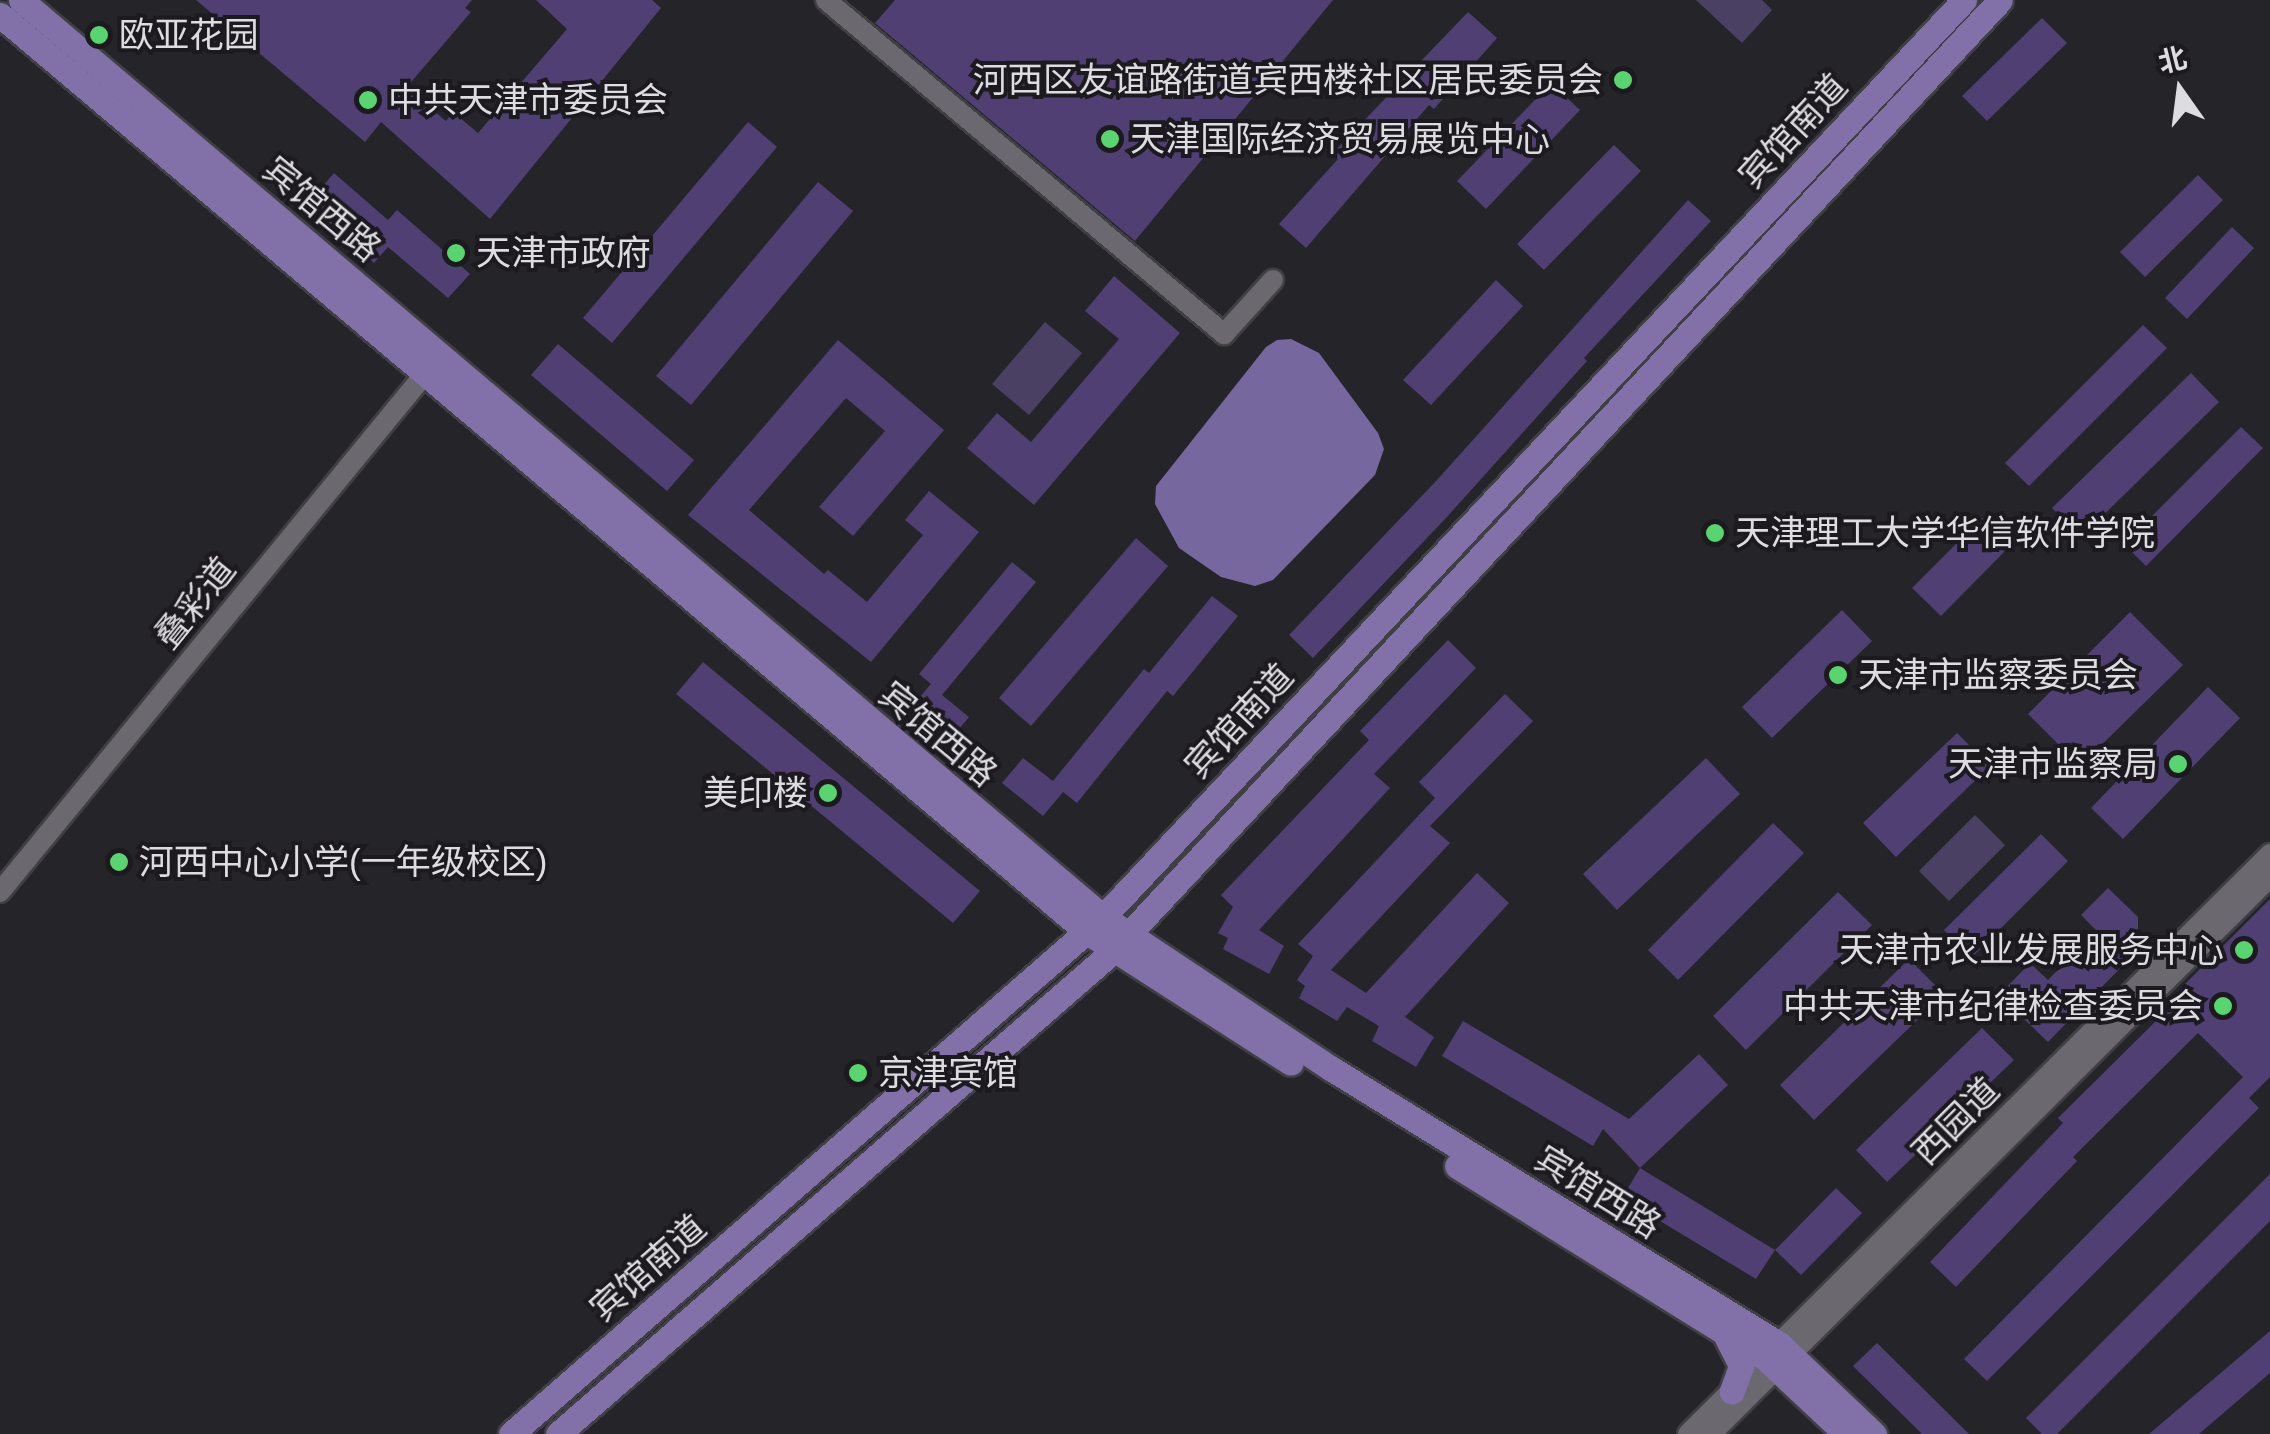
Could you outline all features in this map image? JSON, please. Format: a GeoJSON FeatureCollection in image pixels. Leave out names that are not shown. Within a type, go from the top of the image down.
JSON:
{"type":"FeatureCollection","features":[{"type":"Feature","properties":{"kind":"main road","name":"宾馆西路"},"geometry":{"type":"LineString","coordinates":[[21,0],[432,365]]}},
{"type":"Feature","properties":{"kind":"main road","name":"宾馆南道"},"geometry":{"type":"LineString","coordinates":[[510,1434],[1095,924],[1964,0]]}},
{"type":"Feature","properties":{"kind":"main road","name":"宾馆南道"},"geometry":{"type":"LineString","coordinates":[[558,1434],[1120,943],[2000,0]]}},
{"type":"Feature","properties":{"kind":"main road","name":"宾馆西路"},"geometry":{"type":"LineString","coordinates":[[0,15],[432,365],[1120,943],[1332,1069],[1727,1323],[1874,1434]]}},
{"type":"Feature","properties":{"kind":"main road"},"geometry":{"type":"LineString","coordinates":[[1727,1323],[1741,1366],[1736,1398]]}},
{"type":"Feature","properties":{"kind":"main road","name":"宾馆西路"},"geometry":{"type":"LineString","coordinates":[[1772,1357],[1846,1434]]}},
{"type":"Feature","properties":{"kind":"street"},"geometry":{"type":"LineString","coordinates":[[826,0],[1224,334],[1273,280]]}},
{"type":"Feature","properties":{"kind":"street","name":"叠彩道"},"geometry":{"type":"LineString","coordinates":[[0,892],[432,365]]}},
{"type":"Feature","properties":{"kind":"street","name":"西园道"},"geometry":{"type":"LineString","coordinates":[[1711,1434],[1772,1357],[2270,854]]}},
{"type":"Feature","properties":{"kind":"street","name":"西园道"},"geometry":{"type":"LineString","coordinates":[[1772,1357],[2270,876]]}},
{"type":"Feature","properties":{"kind":"street","name":"西园道"},"geometry":{"type":"LineString","coordinates":[[1688,1434],[1736,1398]]}},
{"type":"Feature","properties":{"kind":"shaded area"},"geometry":{"type":"Polygon","coordinates":[[[1696,0],[1762,0],[1772,10],[1742,43],[1696,0]]]}},
{"type":"Feature","properties":{"kind":"shaded area"},"geometry":{"type":"Polygon","coordinates":[[[1045,322],[1082,353],[1029,415],[992,384],[1045,322]]]}},
{"type":"Feature","properties":{"kind":"shaded area"},"geometry":{"type":"Polygon","coordinates":[[[1291,339],[1319,353],[1378,433],[1384,449],[1375,475],[1273,580],[1255,586],[1221,577],[1179,548],[1155,504],[1156,486],[1266,347],[1277,340],[1291,339]]]}},
{"type":"Feature","properties":{"kind":"shaded area"},"geometry":{"type":"Polygon","coordinates":[[[1975,815],[2005,845],[1949,901],[1919,871],[1975,815]]]}},
{"type":"Feature","properties":{"kind":"building","name":"中共天津市委员会"},"geometry":{"type":"Polygon","coordinates":[[[196,0],[472,0],[465,8],[471,12],[406,88],[446,121],[453,112],[478,133],[567,29],[536,0],[652,0],[661,8],[490,219],[381,122],[365,142],[196,0]]]}},
{"type":"Feature","properties":{"kind":"building","name":"天津国际经济贸易展览中心"},"geometry":{"type":"Polygon","coordinates":[[[895,0],[1333,0],[1135,241],[875,23],[895,0]]]}},
{"type":"Feature","properties":{"kind":"building"},"geometry":{"type":"Polygon","coordinates":[[[1468,12],[1497,38],[1434,109],[1429,105],[1306,248],[1279,224],[1338,159],[1332,154],[1468,12]]]}},
{"type":"Feature","properties":{"kind":"building"},"geometry":{"type":"Polygon","coordinates":[[[2042,18],[2067,43],[1987,121],[1962,96],[2042,18]]]}},
{"type":"Feature","properties":{"kind":"building"},"geometry":{"type":"Polygon","coordinates":[[[1551,83],[1580,110],[1486,209],[1457,181],[1551,83]]]}},
{"type":"Feature","properties":{"kind":"building"},"geometry":{"type":"Polygon","coordinates":[[[748,122],[777,147],[612,343],[583,318],[748,122]]]}},
{"type":"Feature","properties":{"kind":"building"},"geometry":{"type":"Polygon","coordinates":[[[1614,145],[1641,171],[1544,270],[1517,244],[1614,145]]]}},
{"type":"Feature","properties":{"kind":"building"},"geometry":{"type":"Polygon","coordinates":[[[334,173],[388,220],[397,210],[470,274],[448,298],[388,247],[374,263],[307,205],[334,173]]]}},
{"type":"Feature","properties":{"kind":"building"},"geometry":{"type":"Polygon","coordinates":[[[2198,175],[2223,200],[2145,277],[2120,252],[2198,175]]]}},
{"type":"Feature","properties":{"kind":"building"},"geometry":{"type":"Polygon","coordinates":[[[818,182],[853,211],[691,405],[656,376],[818,182]]]}},
{"type":"Feature","properties":{"kind":"building"},"geometry":{"type":"Polygon","coordinates":[[[1688,200],[1711,221],[1584,358],[1587,361],[1446,518],[1313,658],[1289,635],[1437,480],[1688,200]]]}},
{"type":"Feature","properties":{"kind":"building"},"geometry":{"type":"Polygon","coordinates":[[[2232,227],[2254,248],[2187,319],[2165,298],[2232,227]]]}},
{"type":"Feature","properties":{"kind":"building"},"geometry":{"type":"Polygon","coordinates":[[[1114,276],[1180,333],[1034,505],[967,448],[997,413],[1031,442],[1119,339],[1085,311],[1114,276]]]}},
{"type":"Feature","properties":{"kind":"building"},"geometry":{"type":"Polygon","coordinates":[[[1496,280],[1523,306],[1431,405],[1403,380],[1496,280]]]}},
{"type":"Feature","properties":{"kind":"building"},"geometry":{"type":"Polygon","coordinates":[[[2143,325],[2167,348],[2029,486],[2005,463],[2143,325]]]}},
{"type":"Feature","properties":{"kind":"building"},"geometry":{"type":"Polygon","coordinates":[[[838,340],[944,430],[853,536],[819,507],[885,431],[846,398],[749,510],[824,574],[828,570],[867,602],[923,535],[905,520],[929,491],[979,532],[871,662],[688,515],[838,340]]]}},
{"type":"Feature","properties":{"kind":"building"},"geometry":{"type":"Polygon","coordinates":[[[558,344],[694,460],[667,491],[531,375],[558,344]]]}},
{"type":"Feature","properties":{"kind":"building"},"geometry":{"type":"Polygon","coordinates":[[[2191,373],[2219,402],[2081,537],[2052,508],[2191,373]]]}},
{"type":"Feature","properties":{"kind":"building"},"geometry":{"type":"Polygon","coordinates":[[[2241,427],[2263,448],[2146,566],[2124,544],[2241,427]]]}},
{"type":"Feature","properties":{"kind":"building"},"geometry":{"type":"Polygon","coordinates":[[[1982,518],[2010,546],[1941,616],[1912,588],[1982,518]]]}},
{"type":"Feature","properties":{"kind":"building"},"geometry":{"type":"Polygon","coordinates":[[[1136,538],[1168,566],[1031,726],[999,698],[1136,538]]]}},
{"type":"Feature","properties":{"kind":"building"},"geometry":{"type":"Polygon","coordinates":[[[1012,562],[1036,582],[942,695],[969,717],[952,738],[913,705],[931,684],[919,674],[1012,562]]]}},
{"type":"Feature","properties":{"kind":"building"},"geometry":{"type":"Polygon","coordinates":[[[1212,596],[1238,616],[1173,696],[1167,691],[1077,803],[1063,792],[1043,816],[1002,783],[1023,758],[1053,781],[1144,669],[1149,673],[1212,596]]]}},
{"type":"Feature","properties":{"kind":"building"},"geometry":{"type":"Polygon","coordinates":[[[1842,610],[1872,641],[1772,738],[1742,707],[1842,610]]]}},
{"type":"Feature","properties":{"kind":"building"},"geometry":{"type":"Polygon","coordinates":[[[2130,612],[2183,665],[2080,766],[2028,714],[2130,612]]]}},
{"type":"Feature","properties":{"kind":"building"},"geometry":{"type":"Polygon","coordinates":[[[1448,640],[1476,668],[1374,774],[1390,788],[1259,930],[1284,946],[1269,974],[1223,949],[1228,938],[1218,933],[1233,907],[1221,895],[1369,740],[1360,731],[1448,640]]]}},
{"type":"Feature","properties":{"kind":"building","name":"美印楼"},"geometry":{"type":"Polygon","coordinates":[[[703,662],[980,891],[953,923],[676,694],[703,662]]]}},
{"type":"Feature","properties":{"kind":"building"},"geometry":{"type":"Polygon","coordinates":[[[2208,687],[2240,718],[2123,839],[2091,808],[2208,687]]]}},
{"type":"Feature","properties":{"kind":"building"},"geometry":{"type":"Polygon","coordinates":[[[1505,694],[1533,721],[1430,826],[1450,843],[1331,970],[1366,993],[1477,873],[1509,903],[1405,1017],[1434,1037],[1416,1067],[1372,1041],[1379,1026],[1347,1007],[1337,1021],[1299,998],[1305,986],[1297,980],[1313,956],[1298,944],[1435,798],[1419,782],[1505,694]]]}},
{"type":"Feature","properties":{"kind":"building"},"geometry":{"type":"Polygon","coordinates":[[[1957,733],[1990,766],[1896,857],[1863,823],[1957,733]]]}},
{"type":"Feature","properties":{"kind":"building"},"geometry":{"type":"Polygon","coordinates":[[[1706,758],[1740,794],[1617,910],[1583,874],[1706,758]]]}},
{"type":"Feature","properties":{"kind":"building"},"geometry":{"type":"Polygon","coordinates":[[[1773,823],[1804,853],[1678,980],[1648,950],[1773,823]]]}},
{"type":"Feature","properties":{"kind":"building"},"geometry":{"type":"Polygon","coordinates":[[[2041,834],[2068,861],[1971,958],[1944,930],[2041,834]]]}},
{"type":"Feature","properties":{"kind":"building"},"geometry":{"type":"Polygon","coordinates":[[[2108,888],[2138,917],[2138,950],[2048,1042],[1999,995],[2030,963],[2048,980],[2096,930],[2081,915],[2108,888]]]}},
{"type":"Feature","properties":{"kind":"building"},"geometry":{"type":"Polygon","coordinates":[[[1838,892],[1872,925],[1746,1050],[1713,1016],[1838,892]]]}},
{"type":"Feature","properties":{"kind":"building"},"geometry":{"type":"Polygon","coordinates":[[[2270,899],[2270,1077],[2249,1098],[2259,1108],[1987,1381],[1964,1359],[2243,1077],[2198,1033],[2073,1157],[2077,1161],[1956,1287],[1930,1262],[2063,1123],[2058,1118],[2171,1006],[2167,1002],[2270,899]]]}},
{"type":"Feature","properties":{"kind":"building"},"geometry":{"type":"Polygon","coordinates":[[[1909,959],[1944,994],[1814,1120],[1780,1085],[1909,959]]]}},
{"type":"Feature","properties":{"kind":"building"},"geometry":{"type":"Polygon","coordinates":[[[1463,1021],[1629,1119],[1699,1054],[1728,1085],[1640,1168],[1603,1129],[1593,1146],[1442,1056],[1463,1021]]]}},
{"type":"Feature","properties":{"kind":"building"},"geometry":{"type":"Polygon","coordinates":[[[1982,1028],[2014,1060],[1887,1182],[1856,1150],[1982,1028]]]}},
{"type":"Feature","properties":{"kind":"building"},"geometry":{"type":"Polygon","coordinates":[[[1640,1168],[1775,1250],[1756,1279],[1622,1198],[1640,1168]]]}},
{"type":"Feature","properties":{"kind":"building"},"geometry":{"type":"Polygon","coordinates":[[[2270,1174],[2270,1221],[2057,1434],[2042,1434],[2026,1418],[2270,1174]]]}},
{"type":"Feature","properties":{"kind":"building"},"geometry":{"type":"Polygon","coordinates":[[[1836,1188],[1862,1213],[1801,1275],[1775,1250],[1836,1188]]]}},
{"type":"Feature","properties":{"kind":"building"},"geometry":{"type":"Polygon","coordinates":[[[2270,1331],[2270,1373],[2199,1434],[2149,1434],[2270,1331]]]}},
{"type":"Feature","properties":{"kind":"building"},"geometry":{"type":"Polygon","coordinates":[[[1877,1343],[1969,1434],[1922,1434],[1853,1366],[1877,1343]]]}},
{"type":"Feature","properties":{"kind":"place","name":"欧亚花园"},"geometry":{"type":"Point","coordinates":[99,35]}},
{"type":"Feature","properties":{"kind":"place","name":"河西区友谊路街道宾西楼社区居民委员会"},"geometry":{"type":"Point","coordinates":[1623,80]}},
{"type":"Feature","properties":{"kind":"place","name":"中共天津市委员会"},"geometry":{"type":"Point","coordinates":[368,100]}},
{"type":"Feature","properties":{"kind":"place","name":"天津国际经济贸易展览中心"},"geometry":{"type":"Point","coordinates":[1110,139]}},
{"type":"Feature","properties":{"kind":"place","name":"天津市政府"},"geometry":{"type":"Point","coordinates":[456,253]}},
{"type":"Feature","properties":{"kind":"place","name":"天津理工大学华信软件学院"},"geometry":{"type":"Point","coordinates":[1715,533]}},
{"type":"Feature","properties":{"kind":"place","name":"天津市监察委员会"},"geometry":{"type":"Point","coordinates":[1838,675]}},
{"type":"Feature","properties":{"kind":"place","name":"天津市监察局"},"geometry":{"type":"Point","coordinates":[2178,764]}},
{"type":"Feature","properties":{"kind":"place","name":"美印楼"},"geometry":{"type":"Point","coordinates":[828,793]}},
{"type":"Feature","properties":{"kind":"place","name":"河西中心小学(一年级校区)"},"geometry":{"type":"Point","coordinates":[119,862]}},
{"type":"Feature","properties":{"kind":"place","name":"天津市农业发展服务中心"},"geometry":{"type":"Point","coordinates":[2244,950]}},
{"type":"Feature","properties":{"kind":"place","name":"中共天津市纪律检查委员会"},"geometry":{"type":"Point","coordinates":[2223,1006]}},
{"type":"Feature","properties":{"kind":"place","name":"京津宾馆"},"geometry":{"type":"Point","coordinates":[858,1073]}}]}
